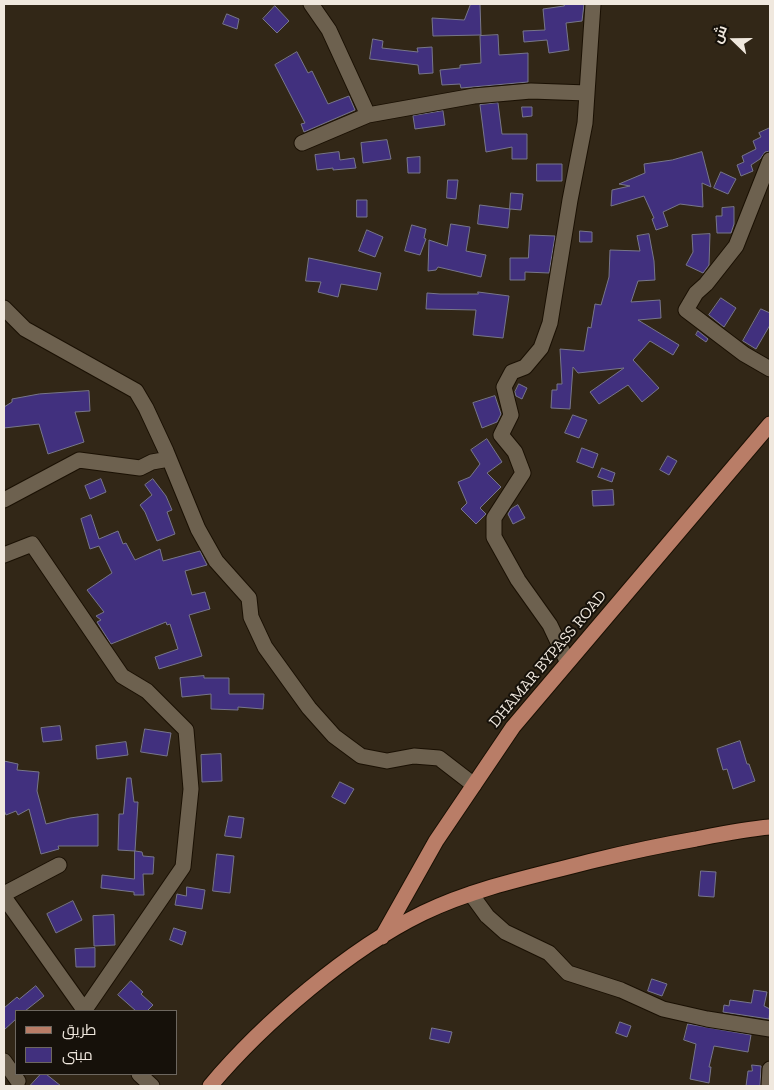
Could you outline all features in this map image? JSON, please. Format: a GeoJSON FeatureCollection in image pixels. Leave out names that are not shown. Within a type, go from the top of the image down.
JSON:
{"type":"FeatureCollection","features":[{"type":"Feature","properties":{"kind":"main road","name":"DHAMAR BYPASS ROAD"},"geometry":{"type":"LineString","coordinates":[[382,937],[436,841],[512,727],[770,424]]}},
{"type":"Feature","properties":{"kind":"main road"},"geometry":{"type":"LineString","coordinates":[[210,1086],[229,1064],[305,994],[342,964],[382,937],[423,914],[471,894],[510,882],[632,851],[748,828],[770,827]]}},
{"type":"Feature","properties":{"kind":"street"},"geometry":{"type":"LineString","coordinates":[[311,4],[329,30],[368,115]]}},
{"type":"Feature","properties":{"kind":"street"},"geometry":{"type":"LineString","coordinates":[[567,661],[550,625],[518,580],[494,537],[494,518],[523,473],[515,452],[500,435],[511,415],[504,387],[512,372],[526,367],[541,348],[550,322],[585,123],[593,4]]}},
{"type":"Feature","properties":{"kind":"street"},"geometry":{"type":"LineString","coordinates":[[302,143],[368,115],[474,96],[532,91],[587,93]]}},
{"type":"Feature","properties":{"kind":"street"},"geometry":{"type":"LineString","coordinates":[[770,160],[736,246],[706,284],[696,293],[686,310],[744,354],[770,369]]}},
{"type":"Feature","properties":{"kind":"street"},"geometry":{"type":"LineString","coordinates":[[4,308],[25,329],[136,391],[146,408],[169,459],[198,529],[216,561],[249,598],[251,617],[266,647],[309,708],[334,736],[361,756],[387,762],[414,756],[439,758],[474,785]]}},
{"type":"Feature","properties":{"kind":"street"},"geometry":{"type":"LineString","coordinates":[[4,500],[13,497],[79,460],[140,468],[152,462],[169,459]]}},
{"type":"Feature","properties":{"kind":"street"},"geometry":{"type":"LineString","coordinates":[[4,554],[32,544],[122,676],[148,691],[186,730],[191,789],[183,867],[86,1010]]}},
{"type":"Feature","properties":{"kind":"street"},"geometry":{"type":"LineString","coordinates":[[59,865],[4,895],[84,1010]]}},
{"type":"Feature","properties":{"kind":"street"},"geometry":{"type":"LineString","coordinates":[[471,894],[487,916],[505,932],[549,953],[568,973],[621,990],[664,1009],[707,1019],[770,1029]]}},
{"type":"Feature","properties":{"kind":"street"},"geometry":{"type":"LineString","coordinates":[[4,1061],[18,1080]]}},
{"type":"Feature","properties":{"kind":"street"},"geometry":{"type":"LineString","coordinates":[[769,1086],[770,1069]]}},
{"type":"Feature","properties":{"kind":"street"},"geometry":{"type":"LineString","coordinates":[[140,1075],[152,1086]]}},
{"type":"Feature","properties":{"kind":"building"},"geometry":{"type":"Polygon","coordinates":[[[471,4],[480,4],[481,35],[433,36],[432,18],[464,20],[471,4]]]}},
{"type":"Feature","properties":{"kind":"building"},"geometry":{"type":"Polygon","coordinates":[[[564,4],[584,4],[582,21],[566,23],[569,50],[549,53],[547,40],[524,42],[523,31],[545,30],[543,9],[564,6],[564,4]]]}},
{"type":"Feature","properties":{"kind":"building"},"geometry":{"type":"Polygon","coordinates":[[[275,6],[289,21],[277,33],[263,19],[275,6]]]}},
{"type":"Feature","properties":{"kind":"building"},"geometry":{"type":"Polygon","coordinates":[[[227,14],[239,19],[237,29],[223,24],[227,14]]]}},
{"type":"Feature","properties":{"kind":"building"},"geometry":{"type":"Polygon","coordinates":[[[498,35],[499,55],[528,53],[528,82],[461,88],[460,84],[442,85],[440,70],[460,68],[460,65],[481,63],[480,36],[498,35]]]}},
{"type":"Feature","properties":{"kind":"building"},"geometry":{"type":"Polygon","coordinates":[[[373,39],[383,41],[382,48],[418,52],[417,48],[432,47],[433,73],[419,74],[418,65],[370,59],[373,39]]]}},
{"type":"Feature","properties":{"kind":"building"},"geometry":{"type":"Polygon","coordinates":[[[297,52],[308,73],[312,71],[328,104],[349,96],[355,110],[304,132],[301,124],[305,123],[275,65],[297,52]]]}},
{"type":"Feature","properties":{"kind":"building"},"geometry":{"type":"Polygon","coordinates":[[[498,103],[502,134],[527,134],[527,159],[512,159],[512,147],[486,152],[480,105],[498,103]]]}},
{"type":"Feature","properties":{"kind":"building"},"geometry":{"type":"Polygon","coordinates":[[[522,107],[532,107],[532,116],[523,117],[522,107]]]}},
{"type":"Feature","properties":{"kind":"building"},"geometry":{"type":"Polygon","coordinates":[[[443,111],[445,125],[415,129],[413,116],[443,111]]]}},
{"type":"Feature","properties":{"kind":"building"},"geometry":{"type":"Polygon","coordinates":[[[770,128],[770,151],[765,152],[760,159],[751,165],[753,171],[741,176],[737,165],[744,162],[742,156],[756,149],[753,141],[761,137],[759,133],[770,128]]]}},
{"type":"Feature","properties":{"kind":"building"},"geometry":{"type":"Polygon","coordinates":[[[387,140],[391,159],[363,163],[361,143],[387,140]]]}},
{"type":"Feature","properties":{"kind":"building"},"geometry":{"type":"Polygon","coordinates":[[[339,152],[340,160],[354,158],[356,168],[317,170],[315,155],[339,152]]]}},
{"type":"Feature","properties":{"kind":"building"},"geometry":{"type":"Polygon","coordinates":[[[702,152],[711,187],[702,183],[703,207],[680,204],[663,212],[668,226],[656,230],[652,219],[654,218],[644,196],[611,206],[612,190],[630,186],[619,184],[645,173],[644,164],[672,160],[702,152]]]}},
{"type":"Feature","properties":{"kind":"building"},"geometry":{"type":"Polygon","coordinates":[[[420,157],[420,173],[408,173],[407,158],[420,157]]]}},
{"type":"Feature","properties":{"kind":"building"},"geometry":{"type":"Polygon","coordinates":[[[537,164],[562,164],[562,181],[537,181],[537,164]]]}},
{"type":"Feature","properties":{"kind":"building"},"geometry":{"type":"Polygon","coordinates":[[[721,172],[736,179],[728,194],[714,188],[721,172]]]}},
{"type":"Feature","properties":{"kind":"building"},"geometry":{"type":"Polygon","coordinates":[[[448,180],[458,180],[456,199],[447,198],[448,180]]]}},
{"type":"Feature","properties":{"kind":"building"},"geometry":{"type":"Polygon","coordinates":[[[511,193],[523,194],[521,210],[510,209],[511,193]]]}},
{"type":"Feature","properties":{"kind":"building"},"geometry":{"type":"Polygon","coordinates":[[[357,200],[367,200],[367,217],[357,217],[357,200]]]}},
{"type":"Feature","properties":{"kind":"building"},"geometry":{"type":"Polygon","coordinates":[[[480,205],[510,209],[508,228],[478,224],[480,205]]]}},
{"type":"Feature","properties":{"kind":"building"},"geometry":{"type":"Polygon","coordinates":[[[734,207],[734,224],[731,233],[717,233],[716,216],[722,216],[722,208],[734,207]]]}},
{"type":"Feature","properties":{"kind":"building"},"geometry":{"type":"Polygon","coordinates":[[[451,224],[470,227],[466,251],[486,255],[481,277],[438,267],[436,270],[428,271],[429,240],[447,246],[451,224]]]}},
{"type":"Feature","properties":{"kind":"building"},"geometry":{"type":"Polygon","coordinates":[[[412,225],[426,229],[424,238],[426,239],[420,255],[405,251],[412,225]]]}},
{"type":"Feature","properties":{"kind":"building"},"geometry":{"type":"Polygon","coordinates":[[[367,230],[383,237],[375,257],[359,251],[367,230]]]}},
{"type":"Feature","properties":{"kind":"building"},"geometry":{"type":"Polygon","coordinates":[[[580,231],[592,232],[592,242],[580,242],[580,231]]]}},
{"type":"Feature","properties":{"kind":"building"},"geometry":{"type":"Polygon","coordinates":[[[649,234],[655,280],[638,281],[631,302],[660,300],[661,318],[638,320],[679,345],[673,355],[650,341],[633,360],[659,388],[642,402],[628,385],[599,404],[590,392],[624,368],[578,373],[573,367],[570,409],[551,408],[552,390],[557,390],[557,384],[562,384],[560,349],[584,351],[588,327],[591,328],[595,304],[601,305],[609,277],[610,250],[640,251],[637,236],[649,234]]]}},
{"type":"Feature","properties":{"kind":"building"},"geometry":{"type":"Polygon","coordinates":[[[710,234],[709,265],[703,273],[686,265],[693,252],[692,235],[710,234]]]}},
{"type":"Feature","properties":{"kind":"building"},"geometry":{"type":"Polygon","coordinates":[[[530,235],[555,236],[549,273],[525,272],[525,280],[510,280],[510,258],[528,258],[530,235]]]}},
{"type":"Feature","properties":{"kind":"building"},"geometry":{"type":"Polygon","coordinates":[[[309,258],[381,273],[377,290],[341,284],[338,297],[318,292],[321,282],[306,281],[309,258]]]}},
{"type":"Feature","properties":{"kind":"building"},"geometry":{"type":"Polygon","coordinates":[[[478,292],[509,296],[503,338],[473,335],[476,310],[426,309],[427,293],[478,294],[478,292]]]}},
{"type":"Feature","properties":{"kind":"building"},"geometry":{"type":"Polygon","coordinates":[[[721,298],[736,308],[724,327],[709,315],[721,298]]]}},
{"type":"Feature","properties":{"kind":"building"},"geometry":{"type":"Polygon","coordinates":[[[761,309],[770,313],[770,325],[756,349],[743,341],[761,309]]]}},
{"type":"Feature","properties":{"kind":"building"},"geometry":{"type":"Polygon","coordinates":[[[698,331],[708,339],[706,342],[696,335],[698,331]]]}},
{"type":"Feature","properties":{"kind":"building"},"geometry":{"type":"Polygon","coordinates":[[[519,384],[527,388],[522,399],[516,396],[515,392],[519,384]]]}},
{"type":"Feature","properties":{"kind":"building"},"geometry":{"type":"Polygon","coordinates":[[[89,391],[90,411],[75,412],[84,442],[48,454],[39,424],[4,428],[4,407],[12,402],[12,399],[39,394],[89,391]]]}},
{"type":"Feature","properties":{"kind":"building"},"geometry":{"type":"Polygon","coordinates":[[[495,396],[501,414],[497,422],[482,428],[473,403],[495,396]]]}},
{"type":"Feature","properties":{"kind":"building"},"geometry":{"type":"Polygon","coordinates":[[[573,415],[587,420],[579,438],[565,433],[573,415]]]}},
{"type":"Feature","properties":{"kind":"building"},"geometry":{"type":"Polygon","coordinates":[[[487,439],[502,462],[487,473],[501,487],[480,508],[486,514],[476,524],[461,509],[467,503],[458,482],[470,477],[480,464],[471,450],[487,439]]]}},
{"type":"Feature","properties":{"kind":"building"},"geometry":{"type":"Polygon","coordinates":[[[582,448],[598,454],[593,468],[577,462],[582,448]]]}},
{"type":"Feature","properties":{"kind":"building"},"geometry":{"type":"Polygon","coordinates":[[[668,456],[677,461],[669,475],[660,470],[668,456]]]}},
{"type":"Feature","properties":{"kind":"building"},"geometry":{"type":"Polygon","coordinates":[[[602,468],[615,473],[612,482],[598,477],[602,468]]]}},
{"type":"Feature","properties":{"kind":"building"},"geometry":{"type":"Polygon","coordinates":[[[101,479],[106,492],[90,499],[85,486],[101,479]]]}},
{"type":"Feature","properties":{"kind":"building"},"geometry":{"type":"Polygon","coordinates":[[[153,479],[166,496],[172,510],[167,512],[175,534],[157,541],[145,512],[140,505],[152,495],[145,485],[153,479]]]}},
{"type":"Feature","properties":{"kind":"building"},"geometry":{"type":"Polygon","coordinates":[[[613,490],[614,505],[593,506],[592,491],[613,490]]]}},
{"type":"Feature","properties":{"kind":"building"},"geometry":{"type":"Polygon","coordinates":[[[518,505],[525,518],[513,524],[508,514],[511,509],[518,505]]]}},
{"type":"Feature","properties":{"kind":"building"},"geometry":{"type":"Polygon","coordinates":[[[91,515],[99,539],[118,531],[123,544],[126,543],[135,560],[160,549],[163,561],[200,551],[207,565],[185,571],[192,595],[205,592],[210,609],[189,615],[202,656],[159,669],[155,657],[178,649],[170,624],[167,625],[166,622],[111,644],[97,622],[101,620],[96,616],[104,612],[87,590],[112,573],[99,546],[90,549],[81,519],[91,515]]]}},
{"type":"Feature","properties":{"kind":"building"},"geometry":{"type":"Polygon","coordinates":[[[204,676],[204,678],[229,678],[229,694],[264,694],[263,709],[238,707],[238,710],[211,709],[211,694],[182,697],[180,678],[204,676]]]}},
{"type":"Feature","properties":{"kind":"building"},"geometry":{"type":"Polygon","coordinates":[[[60,726],[62,740],[43,742],[41,728],[60,726]]]}},
{"type":"Feature","properties":{"kind":"building"},"geometry":{"type":"Polygon","coordinates":[[[145,729],[171,733],[167,756],[141,752],[145,729]]]}},
{"type":"Feature","properties":{"kind":"building"},"geometry":{"type":"Polygon","coordinates":[[[740,741],[747,764],[749,764],[755,781],[733,789],[727,769],[723,770],[717,749],[740,741]]]}},
{"type":"Feature","properties":{"kind":"building"},"geometry":{"type":"Polygon","coordinates":[[[126,742],[128,755],[97,759],[96,746],[126,742]]]}},
{"type":"Feature","properties":{"kind":"building"},"geometry":{"type":"Polygon","coordinates":[[[221,754],[222,781],[202,782],[201,755],[221,754]]]}},
{"type":"Feature","properties":{"kind":"building"},"geometry":{"type":"Polygon","coordinates":[[[4,761],[18,764],[17,770],[39,772],[37,791],[46,824],[98,814],[98,846],[58,846],[59,849],[41,854],[29,809],[18,815],[16,811],[6,815],[4,810],[4,761]]]}},
{"type":"Feature","properties":{"kind":"building"},"geometry":{"type":"Polygon","coordinates":[[[127,778],[131,778],[134,802],[138,802],[135,851],[118,850],[119,814],[123,814],[127,778]]]}},
{"type":"Feature","properties":{"kind":"building"},"geometry":{"type":"Polygon","coordinates":[[[340,782],[354,789],[345,804],[332,797],[340,782]]]}},
{"type":"Feature","properties":{"kind":"building"},"geometry":{"type":"Polygon","coordinates":[[[229,816],[244,818],[241,838],[225,836],[229,816]]]}},
{"type":"Feature","properties":{"kind":"building"},"geometry":{"type":"Polygon","coordinates":[[[135,851],[142,852],[143,856],[154,857],[153,874],[143,874],[144,895],[134,895],[134,892],[101,888],[102,875],[134,879],[135,851]]]}},
{"type":"Feature","properties":{"kind":"building"},"geometry":{"type":"Polygon","coordinates":[[[217,854],[234,856],[230,893],[213,891],[217,854]]]}},
{"type":"Feature","properties":{"kind":"building"},"geometry":{"type":"Polygon","coordinates":[[[701,871],[716,872],[714,897],[699,896],[701,871]]]}},
{"type":"Feature","properties":{"kind":"building"},"geometry":{"type":"Polygon","coordinates":[[[187,887],[205,890],[202,909],[175,905],[177,894],[186,896],[187,887]]]}},
{"type":"Feature","properties":{"kind":"building"},"geometry":{"type":"Polygon","coordinates":[[[73,901],[82,920],[56,933],[47,914],[73,901]]]}},
{"type":"Feature","properties":{"kind":"building"},"geometry":{"type":"Polygon","coordinates":[[[114,915],[115,945],[94,946],[93,916],[114,915]]]}},
{"type":"Feature","properties":{"kind":"building"},"geometry":{"type":"Polygon","coordinates":[[[174,928],[186,932],[182,945],[170,940],[174,928]]]}},
{"type":"Feature","properties":{"kind":"building"},"geometry":{"type":"Polygon","coordinates":[[[95,948],[95,967],[76,967],[75,949],[95,948]]]}},
{"type":"Feature","properties":{"kind":"building"},"geometry":{"type":"Polygon","coordinates":[[[652,979],[667,984],[662,996],[648,991],[652,979]]]}},
{"type":"Feature","properties":{"kind":"building"},"geometry":{"type":"Polygon","coordinates":[[[131,981],[153,1005],[148,1010],[135,1010],[118,995],[131,981]]]}},
{"type":"Feature","properties":{"kind":"building"},"geometry":{"type":"Polygon","coordinates":[[[36,986],[44,996],[26,1010],[15,1010],[15,1020],[4,1030],[4,1008],[17,997],[19,999],[36,986]]]}},
{"type":"Feature","properties":{"kind":"building"},"geometry":{"type":"Polygon","coordinates":[[[754,990],[767,992],[764,1006],[770,1009],[769,1019],[723,1012],[724,1005],[729,1006],[730,1000],[751,1003],[754,990]]]}},
{"type":"Feature","properties":{"kind":"building"},"geometry":{"type":"Polygon","coordinates":[[[620,1022],[631,1026],[627,1037],[616,1033],[620,1022]]]}},
{"type":"Feature","properties":{"kind":"building"},"geometry":{"type":"Polygon","coordinates":[[[688,1024],[751,1035],[748,1052],[714,1046],[709,1067],[711,1067],[709,1083],[690,1079],[696,1044],[684,1040],[688,1024]]]}},
{"type":"Feature","properties":{"kind":"building"},"geometry":{"type":"Polygon","coordinates":[[[432,1028],[452,1032],[449,1043],[430,1039],[432,1028]]]}},
{"type":"Feature","properties":{"kind":"building"},"geometry":{"type":"Polygon","coordinates":[[[752,1065],[761,1066],[760,1086],[746,1086],[748,1071],[752,1071],[752,1065]]]}},
{"type":"Feature","properties":{"kind":"building"},"geometry":{"type":"Polygon","coordinates":[[[40,1075],[47,1075],[61,1086],[30,1086],[40,1075]]]}}]}
